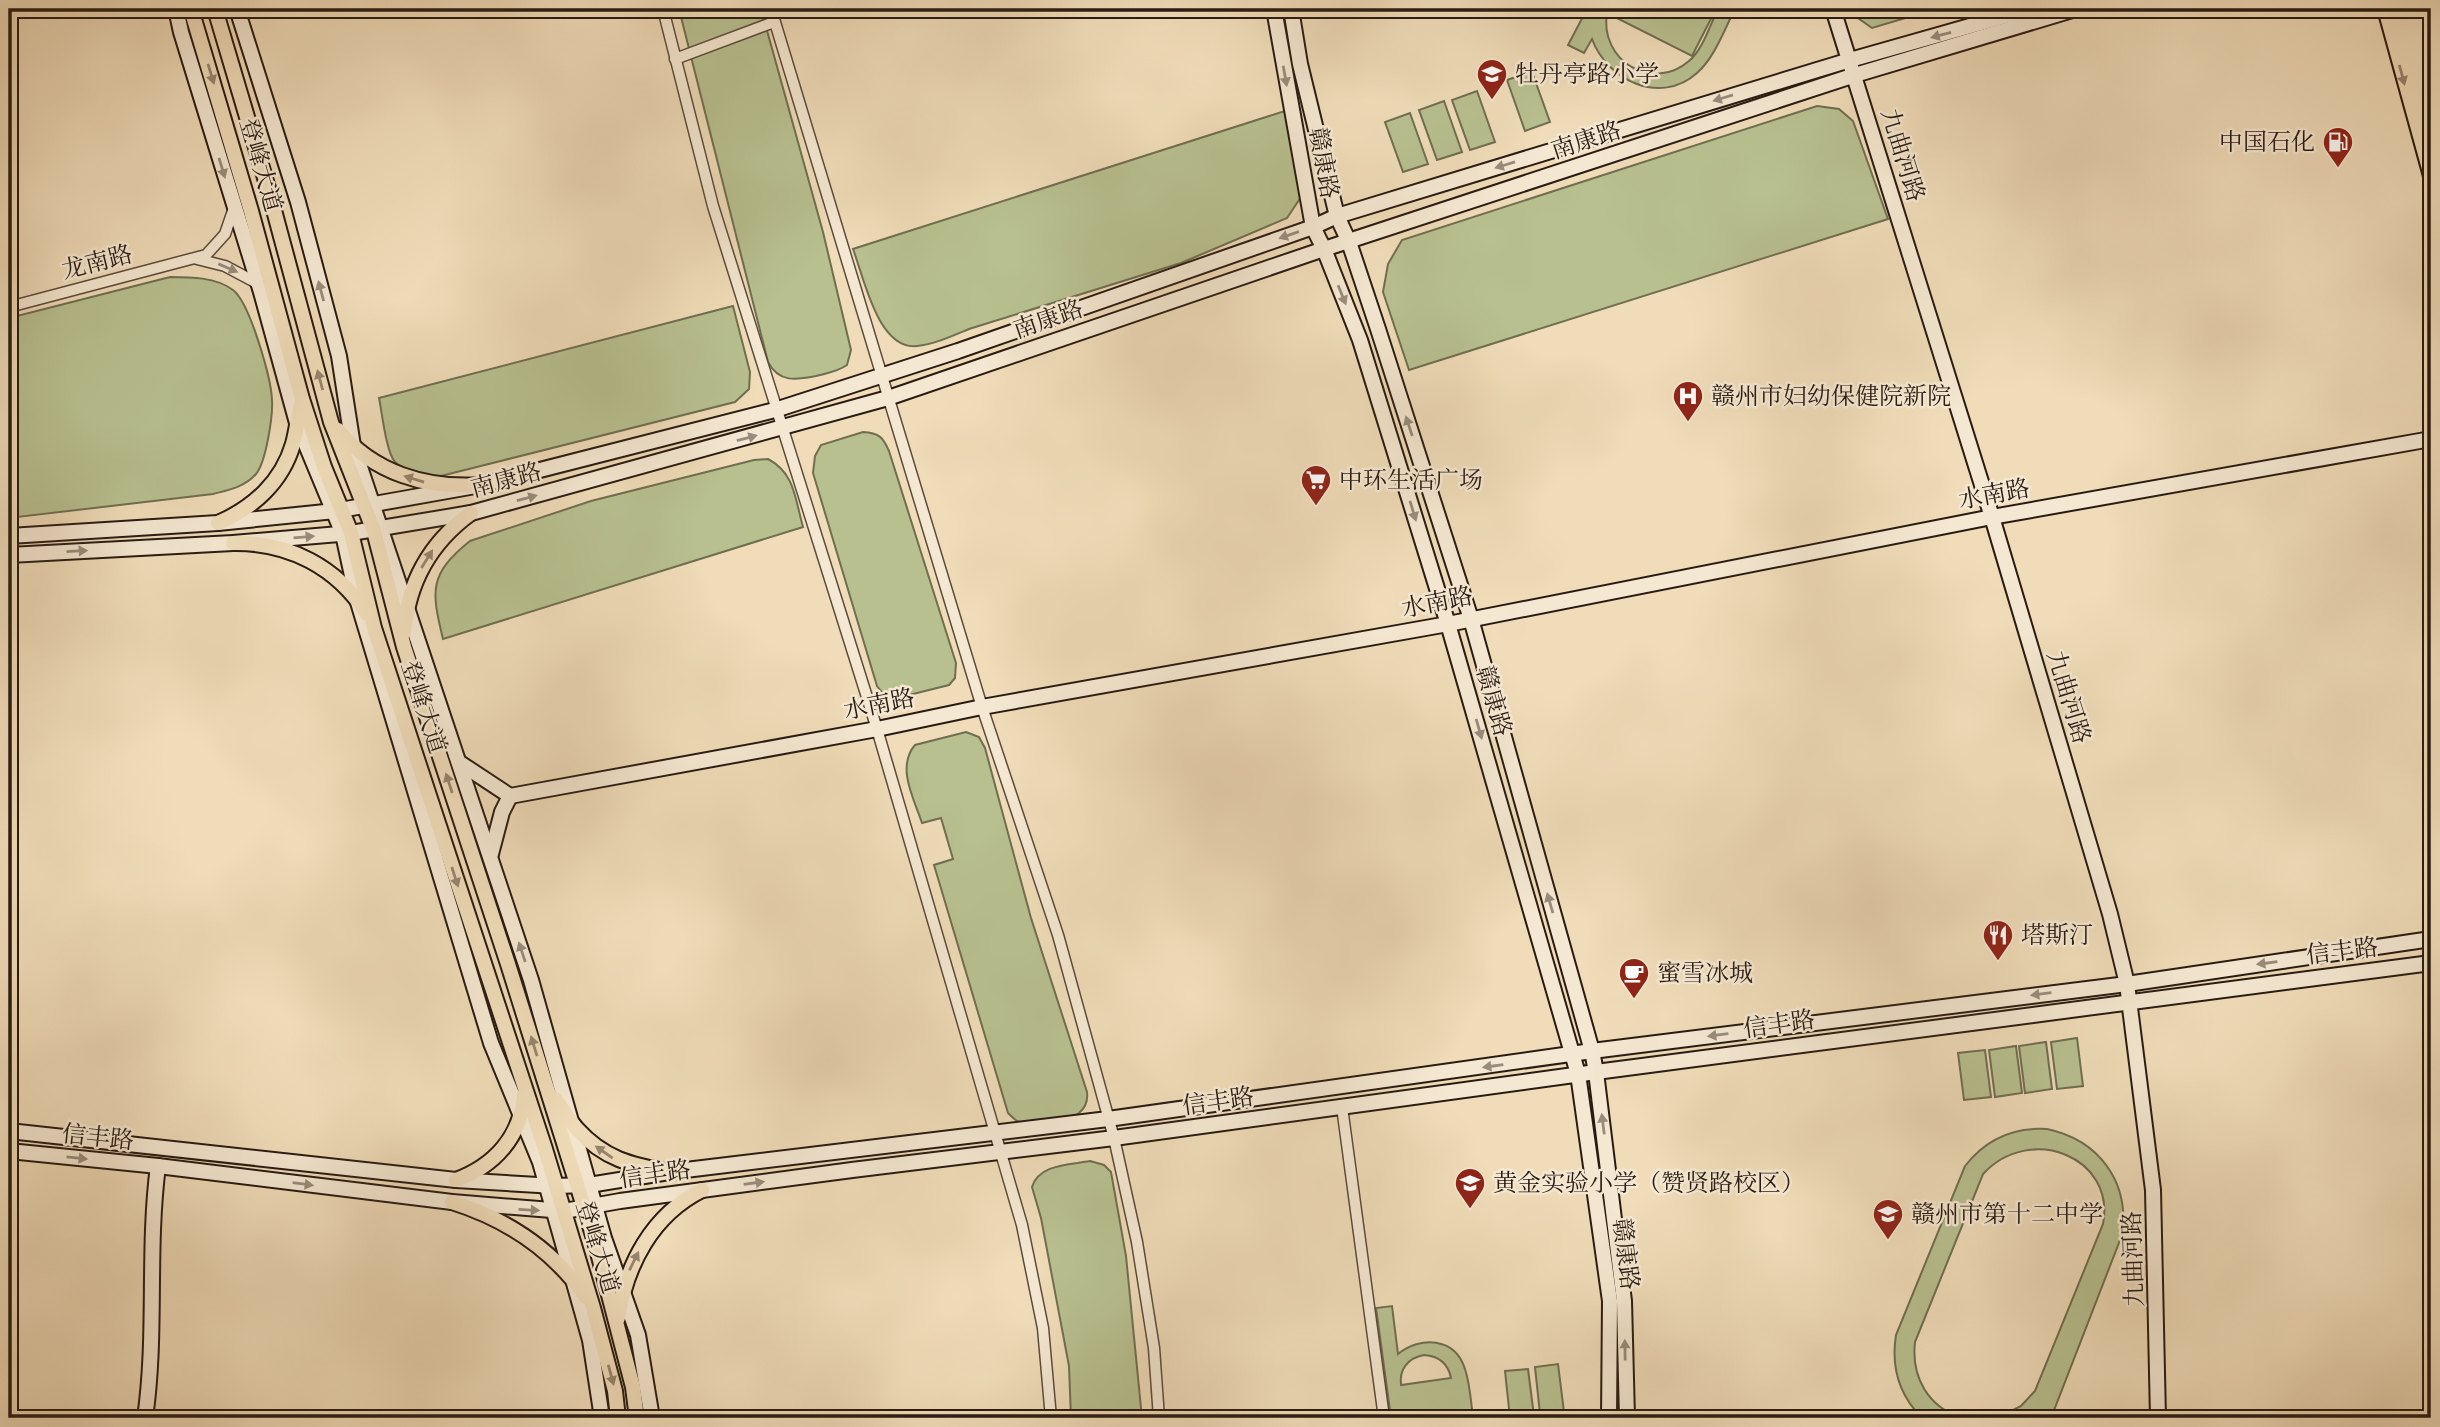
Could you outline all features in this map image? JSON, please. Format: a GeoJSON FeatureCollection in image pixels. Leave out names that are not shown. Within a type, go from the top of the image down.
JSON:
{"type":"FeatureCollection","features":[{"type":"Feature","properties":{"kind":"highway"},"geometry":{"type":"LineString","coordinates":[[2398,9],[2431,122]]}},
{"type":"Feature","properties":{"kind":"highway"},"geometry":{"type":"LineString","coordinates":[[2416,9],[2431,64]]}},
{"type":"Feature","properties":{"kind":"main road"},"geometry":{"type":"LineString","coordinates":[[176,9],[297,424],[338,511]]}},
{"type":"Feature","properties":{"kind":"main road","name":"登峰大道"},"geometry":{"type":"LineString","coordinates":[[191,9],[251,211],[302,399],[525,1091],[559,1211],[593,1307],[615,1391],[618,1418]]}},
{"type":"Feature","properties":{"kind":"main road","name":"登峰大道"},"geometry":{"type":"LineString","coordinates":[[215,9],[268,188],[331,422],[377,530],[404,647],[547,1089],[583,1185],[633,1387],[637,1418]]}},
{"type":"Feature","properties":{"kind":"main road"},"geometry":{"type":"LineString","coordinates":[[237,9],[298,202],[339,356],[353,446],[369,506]]}},
{"type":"Feature","properties":{"kind":"main road","name":"赣康路"},"geometry":{"type":"LineString","coordinates":[[1274,9],[1313,227],[1360,340],[1448,624],[1578,1074],[1609,1301],[1609,1418]]}},
{"type":"Feature","properties":{"kind":"main road","name":"赣康路"},"geometry":{"type":"LineString","coordinates":[[1291,9],[1300,64],[1337,216],[1349,242],[1471,619],[1592,1051],[1624,1301],[1627,1418]]}},
{"type":"Feature","properties":{"kind":"main road","name":"九曲河路"},"geometry":{"type":"LineString","coordinates":[[1833,9],[1992,517],[2110,914],[2127,984],[2153,1190],[2158,1418]]}},
{"type":"Feature","properties":{"kind":"main road","name":"南康路"},"geometry":{"type":"LineString","coordinates":[[9,536],[218,523],[369,506],[481,485],[775,410],[958,351],[1313,227],[1337,216],[1850,60],[2030,9]]}},
{"type":"Feature","properties":{"kind":"main road","name":"南康路"},"geometry":{"type":"LineString","coordinates":[[9,555],[347,534],[471,513],[888,398],[1324,249],[1854,75],[2076,9]]}},
{"type":"Feature","properties":{"kind":"main road"},"geometry":{"type":"LineString","coordinates":[[2385,9],[2431,176]]}},
{"type":"Feature","properties":{"kind":"main road"},"geometry":{"type":"LineString","coordinates":[[218,523],[242,511],[272,484],[287,460],[302,399]]}},
{"type":"Feature","properties":{"kind":"main road"},"geometry":{"type":"LineString","coordinates":[[331,422],[353,446],[382,466],[414,479],[447,486],[481,485]]}},
{"type":"Feature","properties":{"kind":"main road","name":"水南路"},"geometry":{"type":"LineString","coordinates":[[510,796],[877,729],[982,707],[1448,624],[1992,517],[2431,439]]}},
{"type":"Feature","properties":{"kind":"main road"},"geometry":{"type":"LineString","coordinates":[[404,647],[407,607],[414,584],[428,556],[447,533],[471,513]]}},
{"type":"Feature","properties":{"kind":"main road"},"geometry":{"type":"LineString","coordinates":[[377,530],[407,607],[491,855],[574,1125],[583,1185]]}},
{"type":"Feature","properties":{"kind":"main road"},"geometry":{"type":"LineString","coordinates":[[347,534],[357,599],[491,1043],[551,1186]]}},
{"type":"Feature","properties":{"kind":"main road"},"geometry":{"type":"LineString","coordinates":[[233,543],[263,544],[305,557],[330,572],[357,599],[374,628]]}},
{"type":"Feature","properties":{"kind":"main road"},"geometry":{"type":"LineString","coordinates":[[460,763],[510,796],[502,812],[491,855]]}},
{"type":"Feature","properties":{"kind":"main road","name":"信丰路"},"geometry":{"type":"LineString","coordinates":[[9,1131],[456,1180],[551,1186],[583,1185],[669,1172],[1108,1119],[1592,1051],[2127,984],[2431,939]]}},
{"type":"Feature","properties":{"kind":"main road","name":"信丰路"},"geometry":{"type":"LineString","coordinates":[[9,1151],[158,1166],[452,1202],[559,1211],[2431,963]]}},
{"type":"Feature","properties":{"kind":"main road"},"geometry":{"type":"LineString","coordinates":[[547,1089],[588,1140],[615,1160],[669,1172]]}},
{"type":"Feature","properties":{"kind":"main road"},"geometry":{"type":"LineString","coordinates":[[456,1180],[478,1171],[498,1155],[512,1136],[521,1115],[525,1091]]}},
{"type":"Feature","properties":{"kind":"main road"},"geometry":{"type":"LineString","coordinates":[[145,1418],[150,1379],[153,1208],[158,1166]]}},
{"type":"Feature","properties":{"kind":"main road"},"geometry":{"type":"LineString","coordinates":[[617,1327],[623,1292],[637,1254],[654,1229],[675,1207],[702,1190]]}},
{"type":"Feature","properties":{"kind":"main road"},"geometry":{"type":"LineString","coordinates":[[452,1202],[487,1215],[519,1232],[547,1254],[574,1281],[593,1307]]}},
{"type":"Feature","properties":{"kind":"main road"},"geometry":{"type":"LineString","coordinates":[[589,1208],[638,1335],[652,1418]]}},
{"type":"Feature","properties":{"kind":"main road"},"geometry":{"type":"LineString","coordinates":[[559,1211],[590,1340],[602,1418]]}},
{"type":"Feature","properties":{"kind":"street"},"geometry":{"type":"LineString","coordinates":[[663,9],[713,206],[877,729],[1022,1226],[1043,1328],[1051,1418]]}},
{"type":"Feature","properties":{"kind":"street"},"geometry":{"type":"LineString","coordinates":[[771,9],[982,707],[1058,935],[1114,1138],[1138,1242],[1154,1348],[1159,1418]]}},
{"type":"Feature","properties":{"kind":"street"},"geometry":{"type":"LineString","coordinates":[[675,59],[774,22]]}},
{"type":"Feature","properties":{"kind":"street"},"geometry":{"type":"LineString","coordinates":[[197,259],[206,255],[221,241],[234,208]]}},
{"type":"Feature","properties":{"kind":"street"},"geometry":{"type":"LineString","coordinates":[[197,259],[225,266],[257,283]]}},
{"type":"Feature","properties":{"kind":"street","name":"龙南路"},"geometry":{"type":"LineString","coordinates":[[9,307],[197,259]]}},
{"type":"Feature","properties":{"kind":"street"},"geometry":{"type":"LineString","coordinates":[[1342,1107],[1384,1418]]}},
{"type":"Feature","properties":{"kind":"green space"},"geometry":{"type":"Polygon","coordinates":[[[679,9],[761,9],[823,232],[851,350],[847,365],[839,369],[795,379],[777,374],[768,362],[679,9]]]}},
{"type":"Feature","properties":{"kind":"green space"},"geometry":{"type":"Polygon","coordinates":[[[1587,9],[1608,9],[1608,13],[1610,9],[1716,9],[1692,56],[1607,13],[1607,30],[1611,45],[1620,57],[1631,67],[1659,74],[1675,70],[1694,56],[1718,9],[1735,9],[1714,51],[1697,73],[1682,83],[1651,88],[1622,76],[1599,54],[1592,39],[1584,53],[1568,45],[1587,9]]]}},
{"type":"Feature","properties":{"kind":"green space"},"geometry":{"type":"Polygon","coordinates":[[[1852,9],[1936,9],[1872,28],[1855,16],[1852,9]]]}},
{"type":"Feature","properties":{"kind":"green space"},"geometry":{"type":"Polygon","coordinates":[[[1532,72],[1550,122],[1525,131],[1507,80],[1532,72]]]}},
{"type":"Feature","properties":{"kind":"green space"},"geometry":{"type":"Polygon","coordinates":[[[1477,91],[1495,142],[1470,150],[1452,100],[1477,91]]]}},
{"type":"Feature","properties":{"kind":"green space"},"geometry":{"type":"Polygon","coordinates":[[[1444,101],[1462,152],[1437,160],[1419,110],[1444,101]]]}},
{"type":"Feature","properties":{"kind":"green space"},"geometry":{"type":"Polygon","coordinates":[[[1817,106],[1839,109],[1853,121],[1888,219],[1409,370],[1383,292],[1388,264],[1402,240],[1817,106]]]}},
{"type":"Feature","properties":{"kind":"green space"},"geometry":{"type":"Polygon","coordinates":[[[1288,110],[1305,191],[1287,218],[1181,263],[924,345],[904,344],[892,337],[874,310],[853,249],[1288,110]]]}},
{"type":"Feature","properties":{"kind":"green space"},"geometry":{"type":"Polygon","coordinates":[[[1410,113],[1428,164],[1403,172],[1385,122],[1410,113]]]}},
{"type":"Feature","properties":{"kind":"green space"},"geometry":{"type":"Polygon","coordinates":[[[170,277],[219,282],[233,290],[240,298],[253,325],[264,359],[272,400],[268,438],[263,460],[256,474],[242,485],[213,494],[9,518],[9,318],[170,277]]]}},
{"type":"Feature","properties":{"kind":"green space"},"geometry":{"type":"Polygon","coordinates":[[[733,306],[750,372],[749,389],[735,402],[437,477],[404,468],[392,457],[379,398],[733,306]]]}},
{"type":"Feature","properties":{"kind":"green space"},"geometry":{"type":"Polygon","coordinates":[[[863,432],[880,437],[889,451],[956,663],[955,678],[949,685],[897,698],[884,695],[877,686],[813,473],[815,456],[821,445],[863,432]]]}},
{"type":"Feature","properties":{"kind":"green space"},"geometry":{"type":"Polygon","coordinates":[[[768,459],[789,479],[803,527],[443,639],[436,608],[437,584],[447,563],[470,541],[591,501],[754,460],[768,459]]]}},
{"type":"Feature","properties":{"kind":"green space"},"geometry":{"type":"Polygon","coordinates":[[[966,732],[979,737],[985,748],[1031,918],[1087,1092],[1083,1109],[1067,1117],[1022,1122],[1008,1113],[934,865],[953,859],[941,818],[922,823],[908,783],[907,763],[915,745],[966,732]]]}},
{"type":"Feature","properties":{"kind":"green space"},"geometry":{"type":"Polygon","coordinates":[[[2077,1038],[2083,1086],[2057,1089],[2051,1042],[2077,1038]]]}},
{"type":"Feature","properties":{"kind":"green space"},"geometry":{"type":"Polygon","coordinates":[[[2046,1042],[2052,1089],[2025,1093],[2019,1046],[2046,1042]]]}},
{"type":"Feature","properties":{"kind":"green space"},"geometry":{"type":"Polygon","coordinates":[[[2016,1046],[2022,1093],[1995,1097],[1989,1050],[2016,1046]]]}},
{"type":"Feature","properties":{"kind":"green space"},"geometry":{"type":"Polygon","coordinates":[[[1985,1050],[1991,1097],[1964,1100],[1958,1053],[1985,1050]]]}},
{"type":"Feature","properties":{"kind":"green space"},"geometry":{"type":"Polygon","coordinates":[[[2047,1129],[2082,1143],[2096,1153],[2115,1181],[2123,1216],[2122,1235],[2051,1418],[1998,1418],[2021,1406],[2035,1391],[2103,1224],[2104,1201],[2096,1181],[2083,1165],[2066,1155],[2045,1150],[2023,1151],[2002,1159],[1983,1174],[1915,1342],[1916,1367],[1924,1389],[1940,1406],[1962,1418],[1922,1418],[1908,1400],[1898,1380],[1896,1335],[1965,1166],[1982,1149],[2001,1137],[2023,1130],[2047,1129]]]}},
{"type":"Feature","properties":{"kind":"green space"},"geometry":{"type":"Polygon","coordinates":[[[1090,1161],[1104,1165],[1111,1172],[1126,1256],[1142,1418],[1071,1418],[1069,1366],[1041,1218],[1032,1187],[1036,1179],[1048,1170],[1090,1161]]]}},
{"type":"Feature","properties":{"kind":"green space"},"geometry":{"type":"Polygon","coordinates":[[[1392,1306],[1398,1354],[1416,1344],[1426,1342],[1445,1345],[1460,1358],[1467,1375],[1473,1418],[1391,1418],[1376,1308],[1392,1306]],[[1418,1356],[1406,1365],[1401,1374],[1401,1385],[1451,1378],[1445,1364],[1429,1356],[1418,1356]]]}},
{"type":"Feature","properties":{"kind":"green space"},"geometry":{"type":"Polygon","coordinates":[[[1558,1364],[1564,1412],[1540,1414],[1535,1367],[1558,1364]]]}},
{"type":"Feature","properties":{"kind":"green space"},"geometry":{"type":"Polygon","coordinates":[[[1528,1369],[1534,1416],[1510,1418],[1505,1371],[1528,1369]]]}},
{"type":"Feature","properties":{"kind":"place","name":"牡丹亭路小学"},"geometry":{"type":"Point","coordinates":[1492,101]}},
{"type":"Feature","properties":{"kind":"place","name":"中国石化"},"geometry":{"type":"Point","coordinates":[2338,169]}},
{"type":"Feature","properties":{"kind":"place","name":"赣州市妇幼保健院新院"},"geometry":{"type":"Point","coordinates":[1688,423]}},
{"type":"Feature","properties":{"kind":"place","name":"中环生活广场"},"geometry":{"type":"Point","coordinates":[1316,507]}},
{"type":"Feature","properties":{"kind":"place","name":"塔斯汀"},"geometry":{"type":"Point","coordinates":[1998,962]}},
{"type":"Feature","properties":{"kind":"place","name":"蜜雪冰城"},"geometry":{"type":"Point","coordinates":[1634,1000]}},
{"type":"Feature","properties":{"kind":"place","name":"黄金实验小学（赞贤路校区）"},"geometry":{"type":"Point","coordinates":[1470,1210]}},
{"type":"Feature","properties":{"kind":"place","name":"赣州市第十二中学"},"geometry":{"type":"Point","coordinates":[1888,1241]}}]}
